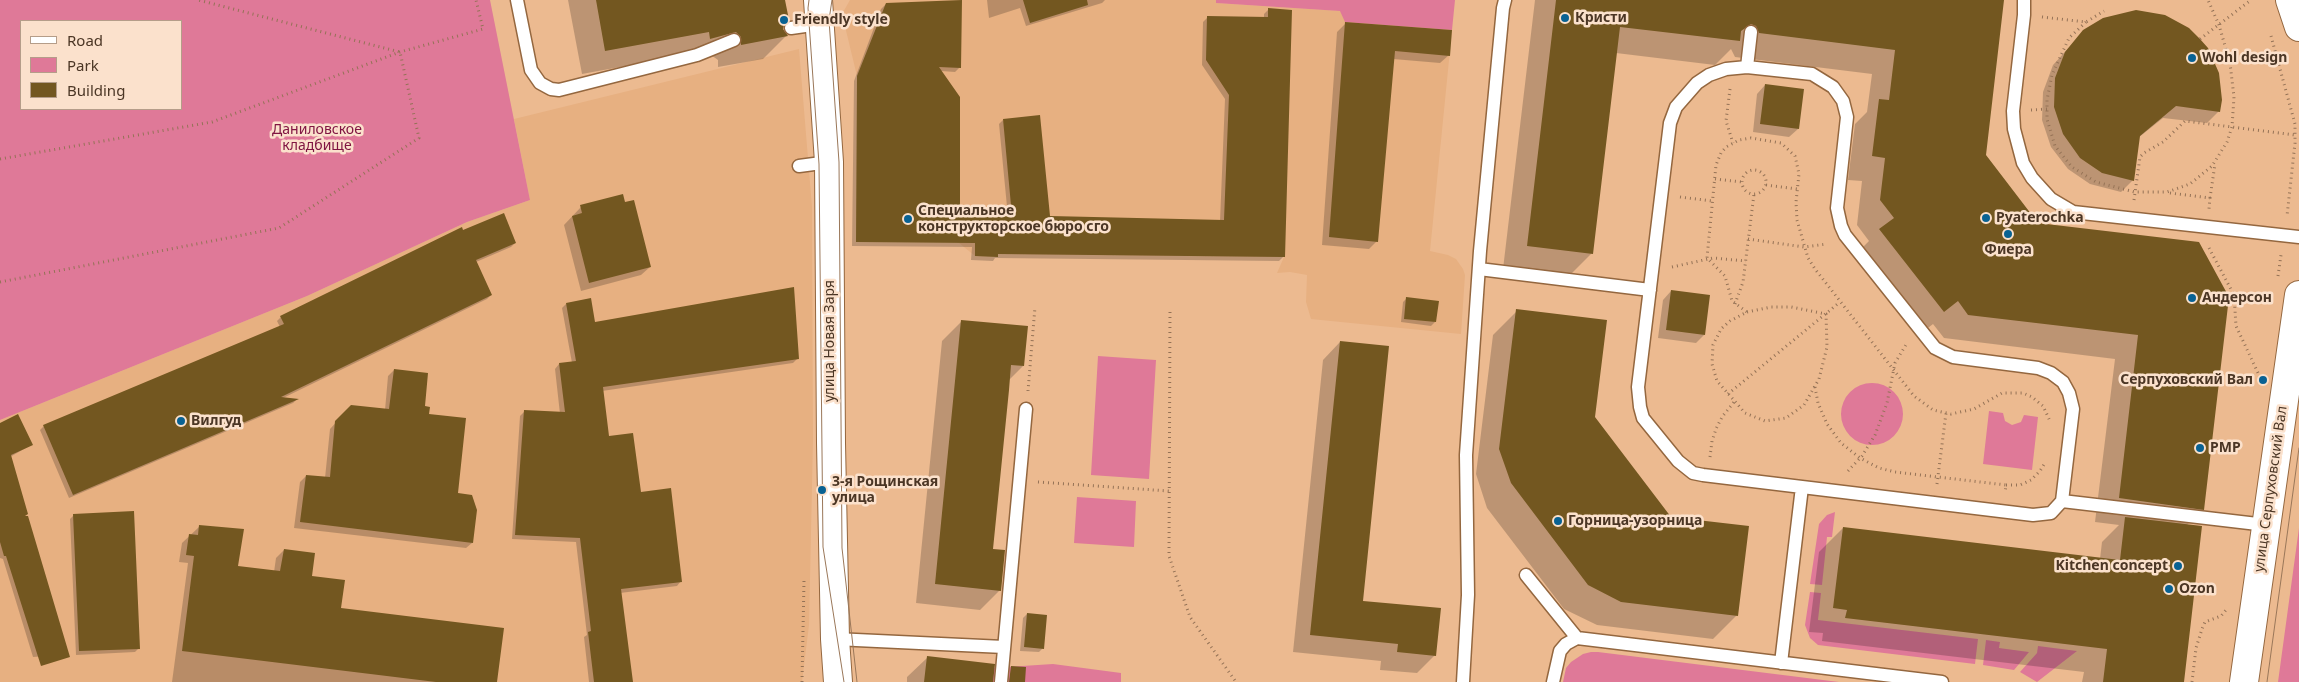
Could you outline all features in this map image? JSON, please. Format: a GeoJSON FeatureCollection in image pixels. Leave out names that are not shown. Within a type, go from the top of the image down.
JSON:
{"type":"FeatureCollection","features":[{"type":"Feature","properties":{"kind":"street"},"geometry":{"type":"LineString","coordinates":[[2290,0],[2299,28]]}},
{"type":"Feature","properties":{"kind":"street","name":"улица Новая Заря"},"geometry":{"type":"LineString","coordinates":[[818,12],[830,162],[834,639],[838,682]]}},
{"type":"Feature","properties":{"kind":"street","name":"улица Серпуховский Вал"},"geometry":{"type":"LineString","coordinates":[[2244,682],[2266,525],[2288,289]]}},
{"type":"Feature","properties":{"kind":"lane"},"geometry":{"type":"LineString","coordinates":[[518,0],[531,70],[540,83],[551,89],[559,90],[697,55],[734,40]]}},
{"type":"Feature","properties":{"kind":"lane"},"geometry":{"type":"LineString","coordinates":[[1463,682],[1468,595],[1466,456],[1479,269],[1505,0]]}},
{"type":"Feature","properties":{"kind":"lane"},"geometry":{"type":"LineString","coordinates":[[2024,6],[2013,111],[2016,144],[2023,163],[2042,190],[2073,212],[2299,236]]}},
{"type":"Feature","properties":{"kind":"lane"},"geometry":{"type":"LineString","coordinates":[[791,28],[818,12]]}},
{"type":"Feature","properties":{"kind":"lane"},"geometry":{"type":"LineString","coordinates":[[1747,67],[1751,32]]}},
{"type":"Feature","properties":{"kind":"lane"},"geometry":{"type":"LineString","coordinates":[[1732,67],[1747,67],[1812,74],[1833,88],[1842,101],[1847,117],[1837,208],[1841,226],[1847,237],[1921,333],[1935,348],[1953,357],[2038,368],[2051,373],[2063,382],[2070,393],[2073,409],[2062,501],[2057,508],[2043,515],[1693,473],[1686,468],[1643,418],[1638,387],[1670,123],[1676,107],[1697,83],[1709,75],[1732,67]]}},
{"type":"Feature","properties":{"kind":"lane"},"geometry":{"type":"LineString","coordinates":[[799,166],[830,162]]}},
{"type":"Feature","properties":{"kind":"lane"},"geometry":{"type":"LineString","coordinates":[[1479,269],[1650,290]]}},
{"type":"Feature","properties":{"kind":"lane"},"geometry":{"type":"LineString","coordinates":[[1001,682],[1026,409]]}},
{"type":"Feature","properties":{"kind":"lane"},"geometry":{"type":"LineString","coordinates":[[1781,663],[1802,487]]}},
{"type":"Feature","properties":{"kind":"lane"},"geometry":{"type":"LineString","coordinates":[[2062,501],[2266,525]]}},
{"type":"Feature","properties":{"kind":"lane"},"geometry":{"type":"LineString","coordinates":[[1526,575],[1577,638]]}},
{"type":"Feature","properties":{"kind":"lane"},"geometry":{"type":"LineString","coordinates":[[1553,682],[1560,651],[1566,644],[1577,638],[1942,682]]}},
{"type":"Feature","properties":{"kind":"lane"},"geometry":{"type":"LineString","coordinates":[[834,639],[1004,647]]}},
{"type":"Feature","properties":{"kind":"path"},"geometry":{"type":"LineString","coordinates":[[198,0],[400,52]]}},
{"type":"Feature","properties":{"kind":"path"},"geometry":{"type":"LineString","coordinates":[[0,159],[212,122],[400,52],[483,29],[476,0]]}},
{"type":"Feature","properties":{"kind":"path"},"geometry":{"type":"LineString","coordinates":[[2167,192],[2190,184],[2203,175],[2215,162],[2227,142],[2232,126],[2232,81],[2226,47],[2208,0]]}},
{"type":"Feature","properties":{"kind":"path"},"geometry":{"type":"LineString","coordinates":[[2200,39],[2251,0]]}},
{"type":"Feature","properties":{"kind":"path"},"geometry":{"type":"LineString","coordinates":[[2024,6],[2086,22]]}},
{"type":"Feature","properties":{"kind":"path"},"geometry":{"type":"LineString","coordinates":[[2104,11],[2086,22],[2069,38],[2052,75],[2047,100],[2050,131],[2062,156],[2080,173],[2104,185],[2135,192],[2167,192],[2210,198]]}},
{"type":"Feature","properties":{"kind":"path"},"geometry":{"type":"LineString","coordinates":[[2269,27],[2292,110],[2295,135],[2284,235],[2288,289]]}},
{"type":"Feature","properties":{"kind":"path"},"geometry":{"type":"LineString","coordinates":[[0,282],[279,228],[418,138],[400,52]]}},
{"type":"Feature","properties":{"kind":"path"},"geometry":{"type":"LineString","coordinates":[[1732,67],[1726,121],[1733,142]]}},
{"type":"Feature","properties":{"kind":"path"},"geometry":{"type":"LineString","coordinates":[[2132,218],[2139,160],[2142,155],[2163,142],[2182,122],[2232,126],[2295,135]]}},
{"type":"Feature","properties":{"kind":"path"},"geometry":{"type":"LineString","coordinates":[[1747,312],[1734,304],[1730,297],[1725,276],[1710,264],[1707,258],[1716,165],[1721,153],[1733,142],[1751,138],[1773,141],[1788,148],[1798,163],[1797,220],[1804,247],[1815,269],[1919,402],[1933,410],[1946,413],[1960,413],[1974,409],[2002,393],[2023,394],[2038,401],[2046,411],[2050,426],[2045,464],[2036,476],[2020,485],[2006,485],[1887,470],[1860,458],[1841,443],[1828,424],[1818,403],[1815,387]]}},
{"type":"Feature","properties":{"kind":"path"},"geometry":{"type":"LineString","coordinates":[[2215,162],[2210,198],[2202,226],[2234,295],[2236,326],[2263,384]]}},
{"type":"Feature","properties":{"kind":"path"},"geometry":{"type":"LineString","coordinates":[[1754,170],[1765,176],[1766,185],[1762,192],[1754,194],[1745,190],[1742,182],[1745,174],[1754,170]]}},
{"type":"Feature","properties":{"kind":"path"},"geometry":{"type":"LineString","coordinates":[[1714,179],[1742,182]]}},
{"type":"Feature","properties":{"kind":"path"},"geometry":{"type":"LineString","coordinates":[[1766,185],[1797,189]]}},
{"type":"Feature","properties":{"kind":"path"},"geometry":{"type":"LineString","coordinates":[[1734,304],[1741,290],[1754,194]]}},
{"type":"Feature","properties":{"kind":"path"},"geometry":{"type":"LineString","coordinates":[[1661,195],[1712,201]]}},
{"type":"Feature","properties":{"kind":"path"},"geometry":{"type":"LineString","coordinates":[[1748,240],[1813,247],[1847,237]]}},
{"type":"Feature","properties":{"kind":"path"},"geometry":{"type":"LineString","coordinates":[[1652,272],[1707,258],[1746,261]]}},
{"type":"Feature","properties":{"kind":"path"},"geometry":{"type":"LineString","coordinates":[[1728,394],[1840,302]]}},
{"type":"Feature","properties":{"kind":"path"},"geometry":{"type":"LineString","coordinates":[[1790,306],[1826,314],[1826,346],[1822,367],[1815,387],[1799,410],[1780,420],[1765,421],[1750,416],[1734,402],[1717,381],[1711,357],[1713,345],[1725,325],[1747,312],[1770,307],[1790,306]]}},
{"type":"Feature","properties":{"kind":"path"},"geometry":{"type":"LineString","coordinates":[[1026,409],[1035,307]]}},
{"type":"Feature","properties":{"kind":"path"},"geometry":{"type":"LineString","coordinates":[[1170,312],[1169,556],[1190,617],[1236,682]]}},
{"type":"Feature","properties":{"kind":"path"},"geometry":{"type":"LineString","coordinates":[[1823,490],[1841,478],[1860,458],[1872,440],[1883,416],[1893,370],[1901,351],[1910,340],[1921,333]]}},
{"type":"Feature","properties":{"kind":"path"},"geometry":{"type":"LineString","coordinates":[[1712,476],[1712,441],[1722,417],[1734,402]]}},
{"type":"Feature","properties":{"kind":"path"},"geometry":{"type":"LineString","coordinates":[[1935,503],[1946,413]]}},
{"type":"Feature","properties":{"kind":"path"},"geometry":{"type":"LineString","coordinates":[[2048,445],[2068,448]]}},
{"type":"Feature","properties":{"kind":"path"},"geometry":{"type":"LineString","coordinates":[[1020,481],[1169,491]]}},
{"type":"Feature","properties":{"kind":"path"},"geometry":{"type":"LineString","coordinates":[[2002,511],[2006,485]]}},
{"type":"Feature","properties":{"kind":"path"},"geometry":{"type":"LineString","coordinates":[[2192,682],[2196,648],[2205,622],[2221,616],[2229,604]]}},
{"type":"Feature","properties":{"kind":"shaded area"},"geometry":{"type":"Polygon","coordinates":[[[850,0],[1216,0],[1216,3],[1341,11],[1407,26],[1452,30],[1430,251],[1456,259],[1463,269],[1465,275],[1461,334],[1311,319],[1306,302],[1307,275],[1290,272],[1277,273],[1284,257],[998,254],[998,257],[975,256],[959,243],[857,76],[842,14],[850,0]]]}},
{"type":"Feature","properties":{"kind":"shaded area"},"geometry":{"type":"Polygon","coordinates":[[[799,49],[812,207],[813,440],[809,625],[802,682],[0,682],[0,420],[307,296],[467,222],[530,200],[514,119],[799,49]]]}},
{"type":"Feature","properties":{"kind":"green space","name":"Даниловское кладбище"},"geometry":{"type":"Polygon","coordinates":[[[0,0],[490,0],[530,200],[467,222],[307,296],[0,420],[0,0]]]}},
{"type":"Feature","properties":{"kind":"green space"},"geometry":{"type":"Polygon","coordinates":[[[1216,0],[1455,0],[1452,30],[1345,22],[1340,11],[1216,3],[1216,0]]]}},
{"type":"Feature","properties":{"kind":"green space"},"geometry":{"type":"Polygon","coordinates":[[[1098,356],[1156,360],[1149,479],[1091,475],[1098,356]]]}},
{"type":"Feature","properties":{"kind":"green space"},"geometry":{"type":"Polygon","coordinates":[[[1872,383],[1884,385],[1894,392],[1901,402],[1903,414],[1901,426],[1894,436],[1884,443],[1872,445],[1860,443],[1850,436],[1843,426],[1841,414],[1843,402],[1850,392],[1860,385],[1872,383]]]}},
{"type":"Feature","properties":{"kind":"green space"},"geometry":{"type":"Polygon","coordinates":[[[1989,411],[2003,413],[2005,421],[2012,425],[2021,422],[2024,415],[2038,417],[2032,470],[1983,464],[1989,411]]]}},
{"type":"Feature","properties":{"kind":"green space"},"geometry":{"type":"Polygon","coordinates":[[[1077,497],[1136,501],[1134,547],[1074,543],[1077,497]]]}},
{"type":"Feature","properties":{"kind":"green space"},"geometry":{"type":"Polygon","coordinates":[[[1835,512],[1832,537],[1827,537],[1822,585],[1810,584],[1819,524],[1827,515],[1835,512]]]}},
{"type":"Feature","properties":{"kind":"green space"},"geometry":{"type":"Polygon","coordinates":[[[2299,528],[2299,682],[2278,682],[2299,528]]]}},
{"type":"Feature","properties":{"kind":"green space"},"geometry":{"type":"Polygon","coordinates":[[[1810,592],[1821,593],[1818,620],[1978,639],[1975,664],[1818,645],[1810,638],[1805,625],[1810,592]]]}},
{"type":"Feature","properties":{"kind":"green space"},"geometry":{"type":"Polygon","coordinates":[[[1986,640],[2000,642],[1999,648],[2029,652],[2014,670],[1983,665],[1986,640]]]}},
{"type":"Feature","properties":{"kind":"green space"},"geometry":{"type":"Polygon","coordinates":[[[2038,646],[2077,651],[2037,682],[2020,672],[2037,653],[2038,646]]]}},
{"type":"Feature","properties":{"kind":"green space"},"geometry":{"type":"Polygon","coordinates":[[[1591,652],[1839,682],[1563,682],[1566,668],[1571,662],[1583,654],[1591,652]]]}},
{"type":"Feature","properties":{"kind":"green space"},"geometry":{"type":"Polygon","coordinates":[[[1053,664],[1121,673],[1121,682],[990,682],[992,668],[1053,664]]]}},
{"type":"Feature","properties":{"kind":"building"},"geometry":{"type":"Polygon","coordinates":[[[596,0],[785,0],[789,20],[783,29],[788,36],[741,45],[741,37],[736,32],[710,39],[709,32],[605,51],[596,0]]]}},
{"type":"Feature","properties":{"kind":"building"},"geometry":{"type":"Polygon","coordinates":[[[962,0],[961,68],[939,67],[960,97],[960,215],[1012,216],[1003,119],[1040,115],[1050,216],[1224,220],[1229,95],[1206,60],[1207,16],[1268,17],[1268,8],[1292,10],[1285,257],[998,254],[998,257],[975,256],[975,243],[856,242],[857,76],[886,3],[962,0]]]}},
{"type":"Feature","properties":{"kind":"building"},"geometry":{"type":"Polygon","coordinates":[[[1023,0],[1087,0],[1088,5],[1030,23],[1023,0]]]}},
{"type":"Feature","properties":{"kind":"building"},"geometry":{"type":"Polygon","coordinates":[[[1556,0],[2004,0],[1986,155],[2038,223],[2199,242],[2229,297],[2204,510],[2119,498],[2138,335],[1968,315],[1958,301],[1944,312],[1879,229],[1894,218],[1880,200],[1885,158],[1872,156],[1879,99],[1889,100],[1895,50],[1759,33],[1756,26],[1751,24],[1741,31],[1740,41],[1620,27],[1593,254],[1527,246],[1556,0]]]}},
{"type":"Feature","properties":{"kind":"building"},"geometry":{"type":"Polygon","coordinates":[[[2136,10],[2165,15],[2189,28],[2200,39],[2208,48],[2219,73],[2222,100],[2220,112],[2176,106],[2140,136],[2134,181],[2102,173],[2080,158],[2063,134],[2054,107],[2055,78],[2065,52],[2083,30],[2103,18],[2136,10]]]}},
{"type":"Feature","properties":{"kind":"building"},"geometry":{"type":"Polygon","coordinates":[[[1345,22],[1452,30],[1450,56],[1395,51],[1378,242],[1329,237],[1345,22]]]}},
{"type":"Feature","properties":{"kind":"building"},"geometry":{"type":"Polygon","coordinates":[[[1765,84],[1804,89],[1799,129],[1760,124],[1765,84]]]}},
{"type":"Feature","properties":{"kind":"building"},"geometry":{"type":"Polygon","coordinates":[[[623,194],[625,202],[634,200],[651,267],[589,283],[572,216],[582,213],[580,205],[623,194]]]}},
{"type":"Feature","properties":{"kind":"building"},"geometry":{"type":"Polygon","coordinates":[[[504,213],[516,243],[476,260],[492,295],[281,397],[299,399],[73,495],[43,425],[284,324],[280,316],[462,227],[463,230],[504,213]]]}},
{"type":"Feature","properties":{"kind":"building"},"geometry":{"type":"Polygon","coordinates":[[[794,287],[799,359],[603,387],[609,436],[633,433],[641,492],[671,488],[682,582],[621,589],[633,682],[594,682],[588,632],[591,631],[580,538],[515,535],[524,410],[565,412],[559,363],[576,361],[566,303],[591,298],[595,322],[794,287]]]}},
{"type":"Feature","properties":{"kind":"building"},"geometry":{"type":"Polygon","coordinates":[[[1671,290],[1710,295],[1705,335],[1666,330],[1671,290]]]}},
{"type":"Feature","properties":{"kind":"building"},"geometry":{"type":"Polygon","coordinates":[[[1406,297],[1439,301],[1436,322],[1404,319],[1406,297]]]}},
{"type":"Feature","properties":{"kind":"building"},"geometry":{"type":"Polygon","coordinates":[[[1516,309],[1607,320],[1595,417],[1671,517],[1749,526],[1738,616],[1621,602],[1588,585],[1511,483],[1499,449],[1516,309]]]}},
{"type":"Feature","properties":{"kind":"building"},"geometry":{"type":"Polygon","coordinates":[[[961,320],[1028,326],[1024,366],[1011,365],[993,549],[1005,550],[1001,591],[935,584],[961,320]]]}},
{"type":"Feature","properties":{"kind":"building"},"geometry":{"type":"Polygon","coordinates":[[[1340,341],[1389,346],[1363,601],[1441,608],[1436,656],[1397,652],[1398,644],[1310,635],[1340,341]]]}},
{"type":"Feature","properties":{"kind":"building"},"geometry":{"type":"Polygon","coordinates":[[[394,369],[428,373],[425,406],[430,407],[429,414],[466,418],[458,493],[472,495],[477,510],[473,543],[300,522],[306,475],[330,477],[335,421],[351,405],[389,409],[394,369]]]}},
{"type":"Feature","properties":{"kind":"building"},"geometry":{"type":"Polygon","coordinates":[[[18,414],[33,445],[11,455],[28,514],[25,516],[28,516],[70,657],[41,666],[0,542],[0,423],[18,414]]]}},
{"type":"Feature","properties":{"kind":"building"},"geometry":{"type":"Polygon","coordinates":[[[134,511],[140,649],[79,651],[73,514],[134,511]]]}},
{"type":"Feature","properties":{"kind":"building"},"geometry":{"type":"Polygon","coordinates":[[[2125,517],[2202,526],[2184,682],[2103,682],[2107,649],[1845,618],[1847,610],[1833,608],[1843,527],[2120,560],[2125,517]]]}},
{"type":"Feature","properties":{"kind":"building"},"geometry":{"type":"Polygon","coordinates":[[[199,525],[244,529],[238,566],[280,571],[284,549],[315,553],[312,576],[345,580],[341,608],[504,628],[497,682],[436,682],[182,651],[194,556],[186,555],[189,534],[198,535],[199,525]]]}},
{"type":"Feature","properties":{"kind":"building"},"geometry":{"type":"Polygon","coordinates":[[[1027,613],[1047,615],[1044,649],[1024,647],[1027,613]]]}},
{"type":"Feature","properties":{"kind":"building"},"geometry":{"type":"Polygon","coordinates":[[[927,656],[995,664],[993,682],[924,682],[927,656]]]}},
{"type":"Feature","properties":{"kind":"building"},"geometry":{"type":"Polygon","coordinates":[[[1011,666],[1026,667],[1025,682],[1009,682],[1011,666]]]}},
{"type":"Feature","properties":{"kind":"tram line"},"geometry":{"type":"LineString","coordinates":[[809,0],[819,164],[823,547],[844,682]]}},
{"type":"Feature","properties":{"kind":"tram line"},"geometry":{"type":"LineString","coordinates":[[832,0],[829,20],[839,162],[842,548],[857,682]]}},
{"type":"Feature","properties":{"kind":"tram line"},"geometry":{"type":"LineString","coordinates":[[2267,682],[2299,448]]}},
{"type":"Feature","properties":{"kind":"place","name":"Кристи"},"geometry":{"type":"Point","coordinates":[1565,18]}},
{"type":"Feature","properties":{"kind":"place","name":"Friendly style"},"geometry":{"type":"Point","coordinates":[784,20]}},
{"type":"Feature","properties":{"kind":"place","name":"Wohl design"},"geometry":{"type":"Point","coordinates":[2192,58]}},
{"type":"Feature","properties":{"kind":"place","name":"Pyaterochka"},"geometry":{"type":"Point","coordinates":[1986,218]}},
{"type":"Feature","properties":{"kind":"place","name":"Специальное конструкторское бюро сго"},"geometry":{"type":"Point","coordinates":[908,219]}},
{"type":"Feature","properties":{"kind":"place","name":"Фиера"},"geometry":{"type":"Point","coordinates":[2008,234]}},
{"type":"Feature","properties":{"kind":"place","name":"Андерсон"},"geometry":{"type":"Point","coordinates":[2192,298]}},
{"type":"Feature","properties":{"kind":"place","name":"Серпуховский Вал"},"geometry":{"type":"Point","coordinates":[2263,380]}},
{"type":"Feature","properties":{"kind":"place","name":"Вилгуд"},"geometry":{"type":"Point","coordinates":[181,421]}},
{"type":"Feature","properties":{"kind":"place","name":"PMP"},"geometry":{"type":"Point","coordinates":[2200,448]}},
{"type":"Feature","properties":{"kind":"place","name":"3-я Рощинская улица"},"geometry":{"type":"Point","coordinates":[822,490]}},
{"type":"Feature","properties":{"kind":"place","name":"Горница-узорница"},"geometry":{"type":"Point","coordinates":[1558,521]}},
{"type":"Feature","properties":{"kind":"place","name":"Kitchen concept"},"geometry":{"type":"Point","coordinates":[2178,566]}},
{"type":"Feature","properties":{"kind":"place","name":"Ozon"},"geometry":{"type":"Point","coordinates":[2169,589]}}]}
